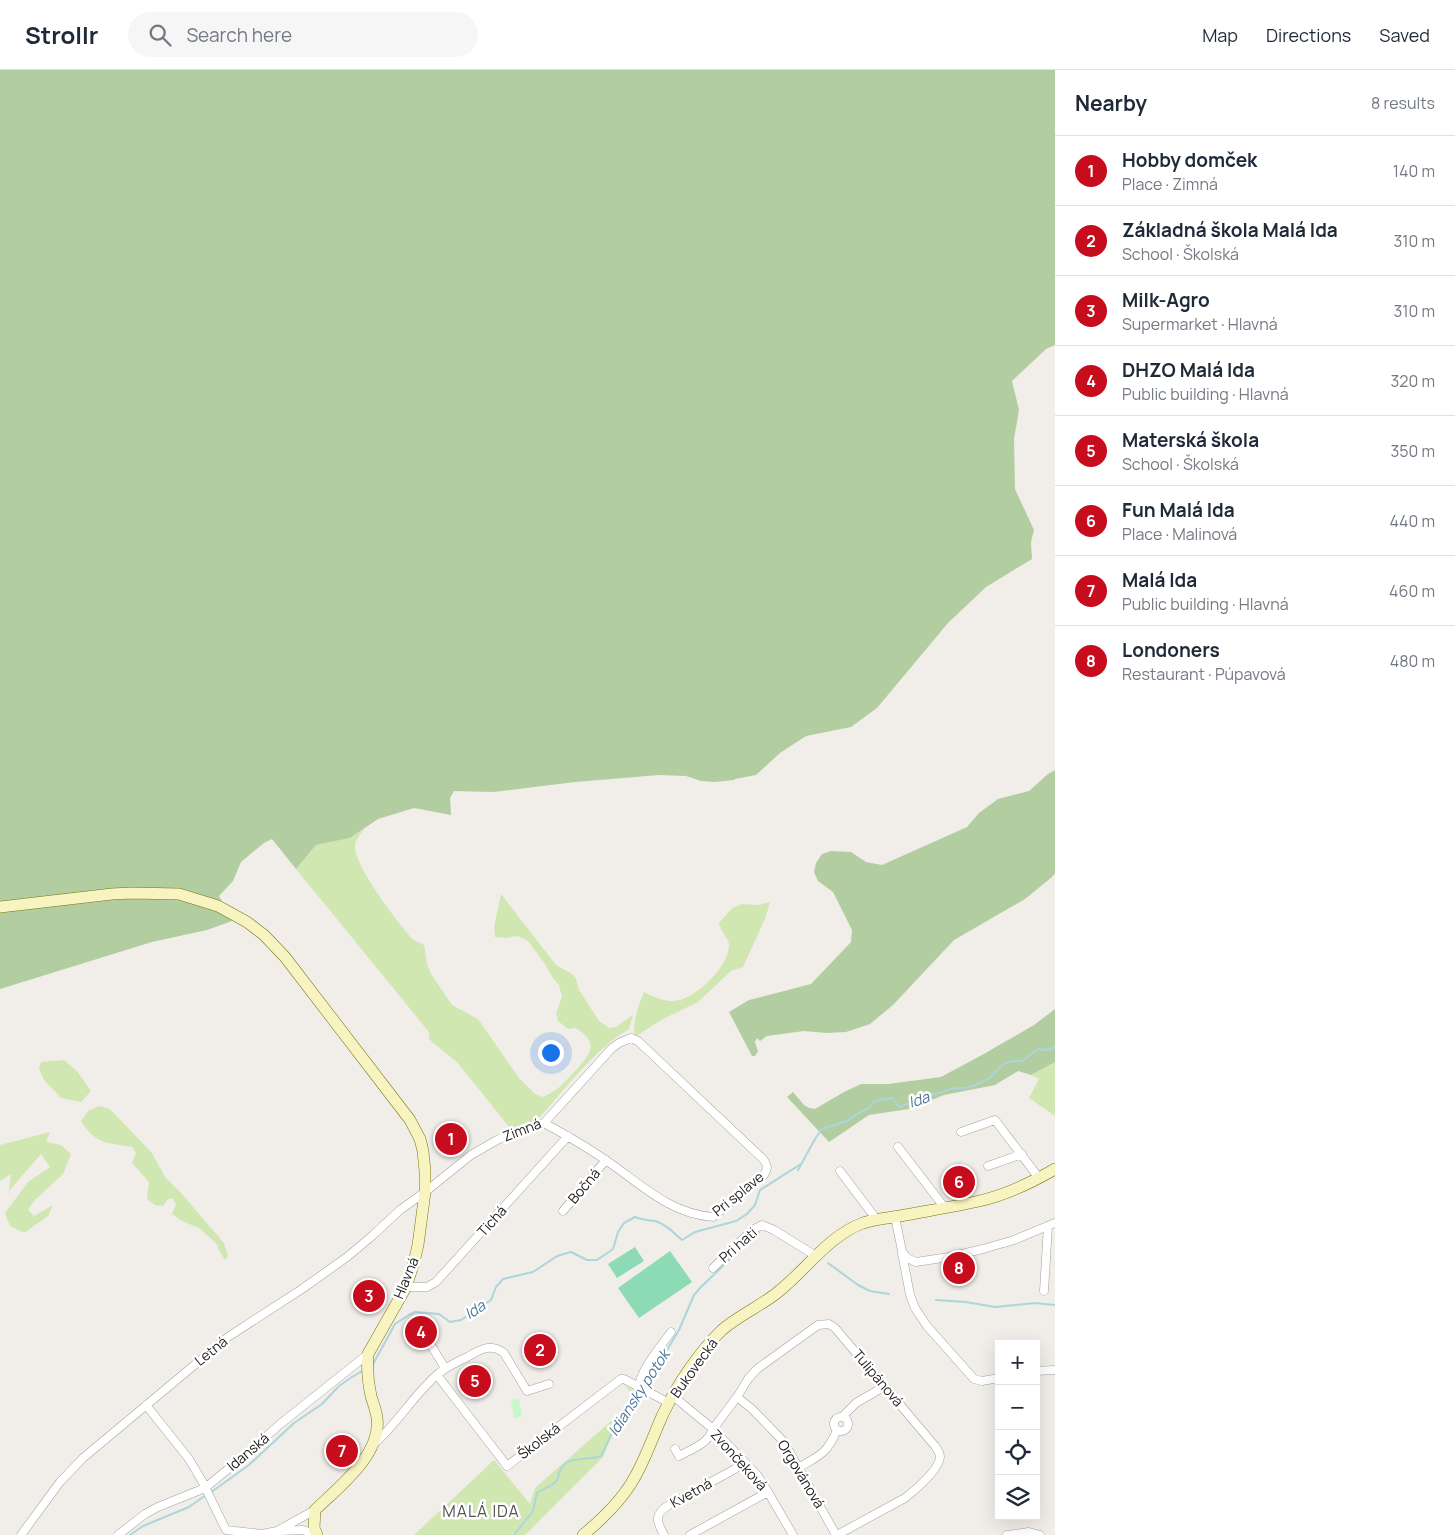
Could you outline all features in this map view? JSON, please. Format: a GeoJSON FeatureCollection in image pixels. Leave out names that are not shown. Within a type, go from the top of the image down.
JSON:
{"type":"FeatureCollection","features":[{"type":"Feature","properties":{"kind":"main road","name":"Hlavná"},"geometry":{"type":"LineString","coordinates":[[0,907],[131,893],[179,894],[218,906],[247,922],[280,951],[307,984],[410,1120],[422,1145],[425,1192],[418,1244],[406,1287],[368,1365]]}},
{"type":"Feature","properties":{"kind":"main road","name":"Bukovecká"},"geometry":{"type":"LineString","coordinates":[[583,1535],[627,1491],[640,1468],[671,1400],[704,1350],[723,1330],[780,1290],[838,1236],[874,1220],[945,1208],[1001,1195],[1055,1169]]}},
{"type":"Feature","properties":{"kind":"main road"},"geometry":{"type":"LineString","coordinates":[[317,1535],[314,1528],[315,1510],[359,1466],[383,1429],[371,1395],[368,1365]]}},
{"type":"Feature","properties":{"kind":"street","name":"Zimná"},"geometry":{"type":"LineString","coordinates":[[425,1192],[456,1166],[481,1149],[517,1131],[544,1123],[612,1048],[631,1038]]}},
{"type":"Feature","properties":{"kind":"street","name":"Pri splave"},"geometry":{"type":"LineString","coordinates":[[544,1123],[606,1160],[670,1206],[687,1213],[713,1217],[764,1175],[768,1169],[763,1159],[638,1041],[631,1038]]}},
{"type":"Feature","properties":{"kind":"street"},"geometry":{"type":"LineString","coordinates":[[961,1132],[995,1120],[1039,1178]]}},
{"type":"Feature","properties":{"kind":"street","name":"Tichá"},"geometry":{"type":"LineString","coordinates":[[406,1287],[428,1287],[436,1282],[568,1136]]}},
{"type":"Feature","properties":{"kind":"street"},"geometry":{"type":"LineString","coordinates":[[898,1147],[945,1208]]}},
{"type":"Feature","properties":{"kind":"street"},"geometry":{"type":"LineString","coordinates":[[988,1166],[1022,1154]]}},
{"type":"Feature","properties":{"kind":"street","name":"Bočná"},"geometry":{"type":"LineString","coordinates":[[563,1211],[606,1160]]}},
{"type":"Feature","properties":{"kind":"street"},"geometry":{"type":"LineString","coordinates":[[840,1171],[874,1220]]}},
{"type":"Feature","properties":{"kind":"street","name":"Letná"},"geometry":{"type":"LineString","coordinates":[[21,1535],[60,1482],[111,1433],[228,1337],[347,1257],[400,1210],[425,1192]]}},
{"type":"Feature","properties":{"kind":"street"},"geometry":{"type":"LineString","coordinates":[[895,1216],[911,1299],[927,1326],[974,1379],[982,1381],[995,1379]]}},
{"type":"Feature","properties":{"kind":"street","name":"Pri hati"},"geometry":{"type":"LineString","coordinates":[[712,1268],[752,1230],[762,1225],[774,1230],[816,1256]]}},
{"type":"Feature","properties":{"kind":"street"},"geometry":{"type":"LineString","coordinates":[[902,1251],[908,1258],[920,1261],[983,1249],[1014,1240],[1052,1225],[1044,1291]]}},
{"type":"Feature","properties":{"kind":"street","name":"Tulipánová"},"geometry":{"type":"LineString","coordinates":[[713,1429],[757,1369],[818,1325],[829,1324],[835,1328],[940,1453],[940,1459],[931,1473],[914,1492],[837,1535]]}},
{"type":"Feature","properties":{"kind":"street"},"geometry":{"type":"LineString","coordinates":[[639,1388],[642,1376],[672,1332]]}},
{"type":"Feature","properties":{"kind":"street"},"geometry":{"type":"LineString","coordinates":[[426,1337],[446,1368]]}},
{"type":"Feature","properties":{"kind":"street"},"geometry":{"type":"LineString","coordinates":[[383,1429],[437,1375],[483,1348],[499,1349],[508,1359],[527,1391],[549,1384]]}},
{"type":"Feature","properties":{"kind":"street","name":"Idanská"},"geometry":{"type":"LineString","coordinates":[[118,1535],[145,1514],[158,1507],[206,1489],[279,1425],[368,1365]]}},
{"type":"Feature","properties":{"kind":"street"},"geometry":{"type":"LineString","coordinates":[[1040,1371],[1055,1370]]}},
{"type":"Feature","properties":{"kind":"street","name":"Školská"},"geometry":{"type":"LineString","coordinates":[[437,1375],[507,1466],[619,1380],[624,1379],[647,1392],[671,1400]]}},
{"type":"Feature","properties":{"kind":"street"},"geometry":{"type":"LineString","coordinates":[[798,1468],[825,1452],[832,1441],[848,1426],[848,1422],[842,1417],[856,1403],[885,1386]]}},
{"type":"Feature","properties":{"kind":"street","name":"Orgovánová"},"geometry":{"type":"LineString","coordinates":[[737,1397],[752,1408],[784,1442],[837,1535]]}},
{"type":"Feature","properties":{"kind":"street","name":"Zvončeková"},"geometry":{"type":"LineString","coordinates":[[671,1400],[713,1429],[757,1475],[793,1535]]}},
{"type":"Feature","properties":{"kind":"street"},"geometry":{"type":"LineString","coordinates":[[146,1405],[189,1459],[206,1489],[225,1533],[251,1535],[303,1530],[317,1535]]}},
{"type":"Feature","properties":{"kind":"street"},"geometry":{"type":"LineString","coordinates":[[675,1449],[679,1456],[707,1440],[711,1436],[713,1429]]}},
{"type":"Feature","properties":{"kind":"street"},"geometry":{"type":"LineString","coordinates":[[842,1430],[852,1430],[854,1433]]}},
{"type":"Feature","properties":{"kind":"street"},"geometry":{"type":"LineString","coordinates":[[842,1430],[842,1440]]}},
{"type":"Feature","properties":{"kind":"street","name":"Kvetná"},"geometry":{"type":"LineString","coordinates":[[664,1535],[657,1520],[660,1511],[735,1469],[743,1460]]}},
{"type":"Feature","properties":{"kind":"street"},"geometry":{"type":"LineString","coordinates":[[690,1535],[768,1492]]}},
{"type":"Feature","properties":{"kind":"street"},"geometry":{"type":"LineString","coordinates":[[277,1531],[315,1510]]}},
{"type":"Feature","properties":{"kind":"street"},"geometry":{"type":"LineString","coordinates":[[1007,1535],[1024,1532],[1040,1535]]}},
{"type":"Feature","properties":{"kind":"green space"},"geometry":{"type":"Polygon","coordinates":[[[0,70],[1055,70],[1055,345],[1046,349],[1012,381],[1019,410],[1014,439],[1015,489],[1034,530],[1031,542],[1032,559],[986,587],[948,623],[877,708],[851,727],[806,736],[780,753],[756,775],[715,782],[701,781],[686,776],[659,775],[575,782],[493,792],[454,791],[450,798],[451,815],[414,808],[378,819],[350,838],[316,845],[296,869],[272,839],[264,843],[241,862],[233,881],[219,896],[232,921],[207,930],[152,942],[0,989],[0,70]]]}},
{"type":"Feature","properties":{"kind":"green space"},"geometry":{"type":"Polygon","coordinates":[[[1055,770],[1055,873],[1052,877],[1025,899],[954,940],[893,1005],[870,1024],[846,1032],[804,1031],[767,1036],[760,1041],[757,1038],[755,1042],[758,1051],[755,1056],[752,1056],[729,1012],[749,1000],[811,984],[851,942],[852,930],[833,892],[818,881],[814,872],[816,863],[822,854],[831,851],[851,852],[866,862],[882,865],[967,827],[979,813],[998,799],[1029,791],[1055,770]]]}},
{"type":"Feature","properties":{"kind":"green space"},"geometry":{"type":"Polygon","coordinates":[[[364,829],[355,844],[356,855],[376,891],[412,939],[424,945],[427,964],[431,974],[452,1005],[478,1019],[519,1078],[535,1094],[543,1097],[560,1087],[584,1061],[590,1050],[590,1044],[588,1039],[575,1028],[568,1029],[558,1021],[556,1013],[562,997],[559,985],[528,941],[518,936],[507,938],[495,937],[494,927],[501,894],[556,965],[572,974],[576,979],[579,990],[599,1021],[609,1028],[616,1027],[633,1015],[629,1029],[605,1046],[540,1117],[531,1123],[510,1128],[457,1062],[432,1042],[429,1038],[429,1032],[296,869],[316,845],[350,838],[364,829]]]}},
{"type":"Feature","properties":{"kind":"green space"},"geometry":{"type":"Polygon","coordinates":[[[770,902],[765,919],[743,967],[731,971],[698,1002],[661,1020],[635,1036],[638,1007],[644,992],[670,1001],[679,1000],[698,991],[715,974],[727,956],[729,944],[719,923],[732,908],[742,904],[757,905],[770,902]]]}},
{"type":"Feature","properties":{"kind":"green space"},"geometry":{"type":"Polygon","coordinates":[[[1055,1009],[1055,1062],[1031,1075],[1018,1071],[995,1085],[944,1095],[909,1109],[869,1115],[829,1142],[787,1097],[793,1092],[804,1105],[815,1109],[861,1084],[888,1084],[941,1077],[1034,1025],[1055,1009]]]}},
{"type":"Feature","properties":{"kind":"green space"},"geometry":{"type":"Polygon","coordinates":[[[64,1060],[77,1071],[91,1091],[81,1102],[61,1098],[44,1080],[39,1069],[41,1062],[64,1060]]]}},
{"type":"Feature","properties":{"kind":"green space"},"geometry":{"type":"Polygon","coordinates":[[[1055,1062],[1055,1116],[1029,1098],[1039,1079],[1031,1075],[1055,1062]]]}},
{"type":"Feature","properties":{"kind":"green space"},"geometry":{"type":"Polygon","coordinates":[[[99,1106],[110,1109],[152,1153],[165,1177],[224,1243],[228,1256],[225,1260],[217,1244],[199,1228],[182,1221],[172,1214],[176,1204],[172,1198],[167,1200],[163,1206],[155,1205],[147,1199],[149,1182],[132,1163],[136,1153],[132,1147],[103,1141],[86,1129],[81,1121],[88,1111],[99,1106]]]}},
{"type":"Feature","properties":{"kind":"green space"},"geometry":{"type":"Polygon","coordinates":[[[50,1132],[46,1142],[61,1145],[71,1154],[63,1174],[34,1201],[28,1210],[34,1216],[53,1205],[48,1216],[24,1233],[10,1226],[5,1213],[28,1182],[50,1167],[41,1154],[9,1191],[11,1174],[0,1181],[0,1145],[50,1132]]]}},
{"type":"Feature","properties":{"kind":"green space"},"geometry":{"type":"Polygon","coordinates":[[[635,1247],[644,1261],[617,1278],[608,1264],[635,1247]]]}},
{"type":"Feature","properties":{"kind":"green space"},"geometry":{"type":"Polygon","coordinates":[[[670,1251],[692,1282],[639,1318],[618,1288],[670,1251]]]}},
{"type":"Feature","properties":{"kind":"green space"},"geometry":{"type":"Polygon","coordinates":[[[625,1385],[643,1396],[632,1414],[622,1421],[612,1435],[603,1457],[525,1535],[414,1535],[494,1460],[530,1504],[535,1488],[636,1399],[625,1385]]]}},
{"type":"Feature","properties":{"kind":"green space"},"geometry":{"type":"Polygon","coordinates":[[[519,1399],[522,1417],[514,1418],[511,1400],[519,1399]]]}},
{"type":"Feature","properties":{"kind":"waterway","name":"Ida"},"geometry":{"type":"LineString","coordinates":[[798,1170],[822,1129],[847,1121],[869,1108],[874,1101],[890,1098],[899,1107],[918,1098],[952,1088],[972,1086],[991,1077],[1001,1066],[1007,1063],[1022,1061],[1038,1049],[1048,1050],[1055,1047]]}},
{"type":"Feature","properties":{"kind":"waterway","name":"Ida"},"geometry":{"type":"LineString","coordinates":[[372,1366],[395,1324],[415,1312],[439,1314],[450,1322],[461,1320],[491,1300],[496,1287],[503,1279],[533,1272],[557,1256],[571,1252],[587,1260],[597,1260],[613,1249],[618,1232],[624,1223],[635,1217],[659,1222],[682,1240],[695,1232],[736,1221],[747,1214],[755,1205],[760,1190],[801,1164]]}},
{"type":"Feature","properties":{"kind":"waterway","name":"Idiansky potok"},"geometry":{"type":"LineString","coordinates":[[644,1388],[679,1330],[694,1295],[759,1233]]}},
{"type":"Feature","properties":{"kind":"waterway","name":"Idiansky potok"},"geometry":{"type":"LineString","coordinates":[[828,1263],[858,1285],[870,1291],[889,1294]]}},
{"type":"Feature","properties":{"kind":"waterway","name":"Idiansky potok"},"geometry":{"type":"LineString","coordinates":[[936,1300],[966,1302],[995,1307],[1035,1303],[1055,1305]]}},
{"type":"Feature","properties":{"kind":"waterway","name":"Ida"},"geometry":{"type":"LineString","coordinates":[[210,1493],[249,1465],[294,1423],[322,1404],[339,1386],[364,1370]]}},
{"type":"Feature","properties":{"kind":"waterway","name":"Idiansky potok"},"geometry":{"type":"LineString","coordinates":[[514,1535],[533,1511],[537,1493],[557,1480],[561,1469],[566,1463],[601,1456],[616,1425],[630,1412],[642,1393]]}},
{"type":"Feature","properties":{"kind":"waterway","name":"Ida"},"geometry":{"type":"LineString","coordinates":[[130,1535],[143,1526],[189,1507],[206,1495]]}},
{"type":"Feature","properties":{"kind":"place","name":"Hobby domček"},"geometry":{"type":"Point","coordinates":[451,1139]}},
{"type":"Feature","properties":{"kind":"place","name":"Fun Malá Ida"},"geometry":{"type":"Point","coordinates":[959,1182]}},
{"type":"Feature","properties":{"kind":"place","name":"Londoners"},"geometry":{"type":"Point","coordinates":[959,1268]}},
{"type":"Feature","properties":{"kind":"place","name":"Milk-Agro"},"geometry":{"type":"Point","coordinates":[369,1296]}},
{"type":"Feature","properties":{"kind":"place","name":"DHZO Malá Ida"},"geometry":{"type":"Point","coordinates":[421,1332]}},
{"type":"Feature","properties":{"kind":"place","name":"Základná škola Malá Ida"},"geometry":{"type":"Point","coordinates":[540,1350]}},
{"type":"Feature","properties":{"kind":"place","name":"Materská škola"},"geometry":{"type":"Point","coordinates":[475,1381]}},
{"type":"Feature","properties":{"kind":"place","name":"Malá Ida"},"geometry":{"type":"Point","coordinates":[342,1451]}},
{"type":"Feature","properties":{"kind":"district","name":"MALÁ IDA"},"geometry":{"type":"Point","coordinates":[481,1511]}}]}
